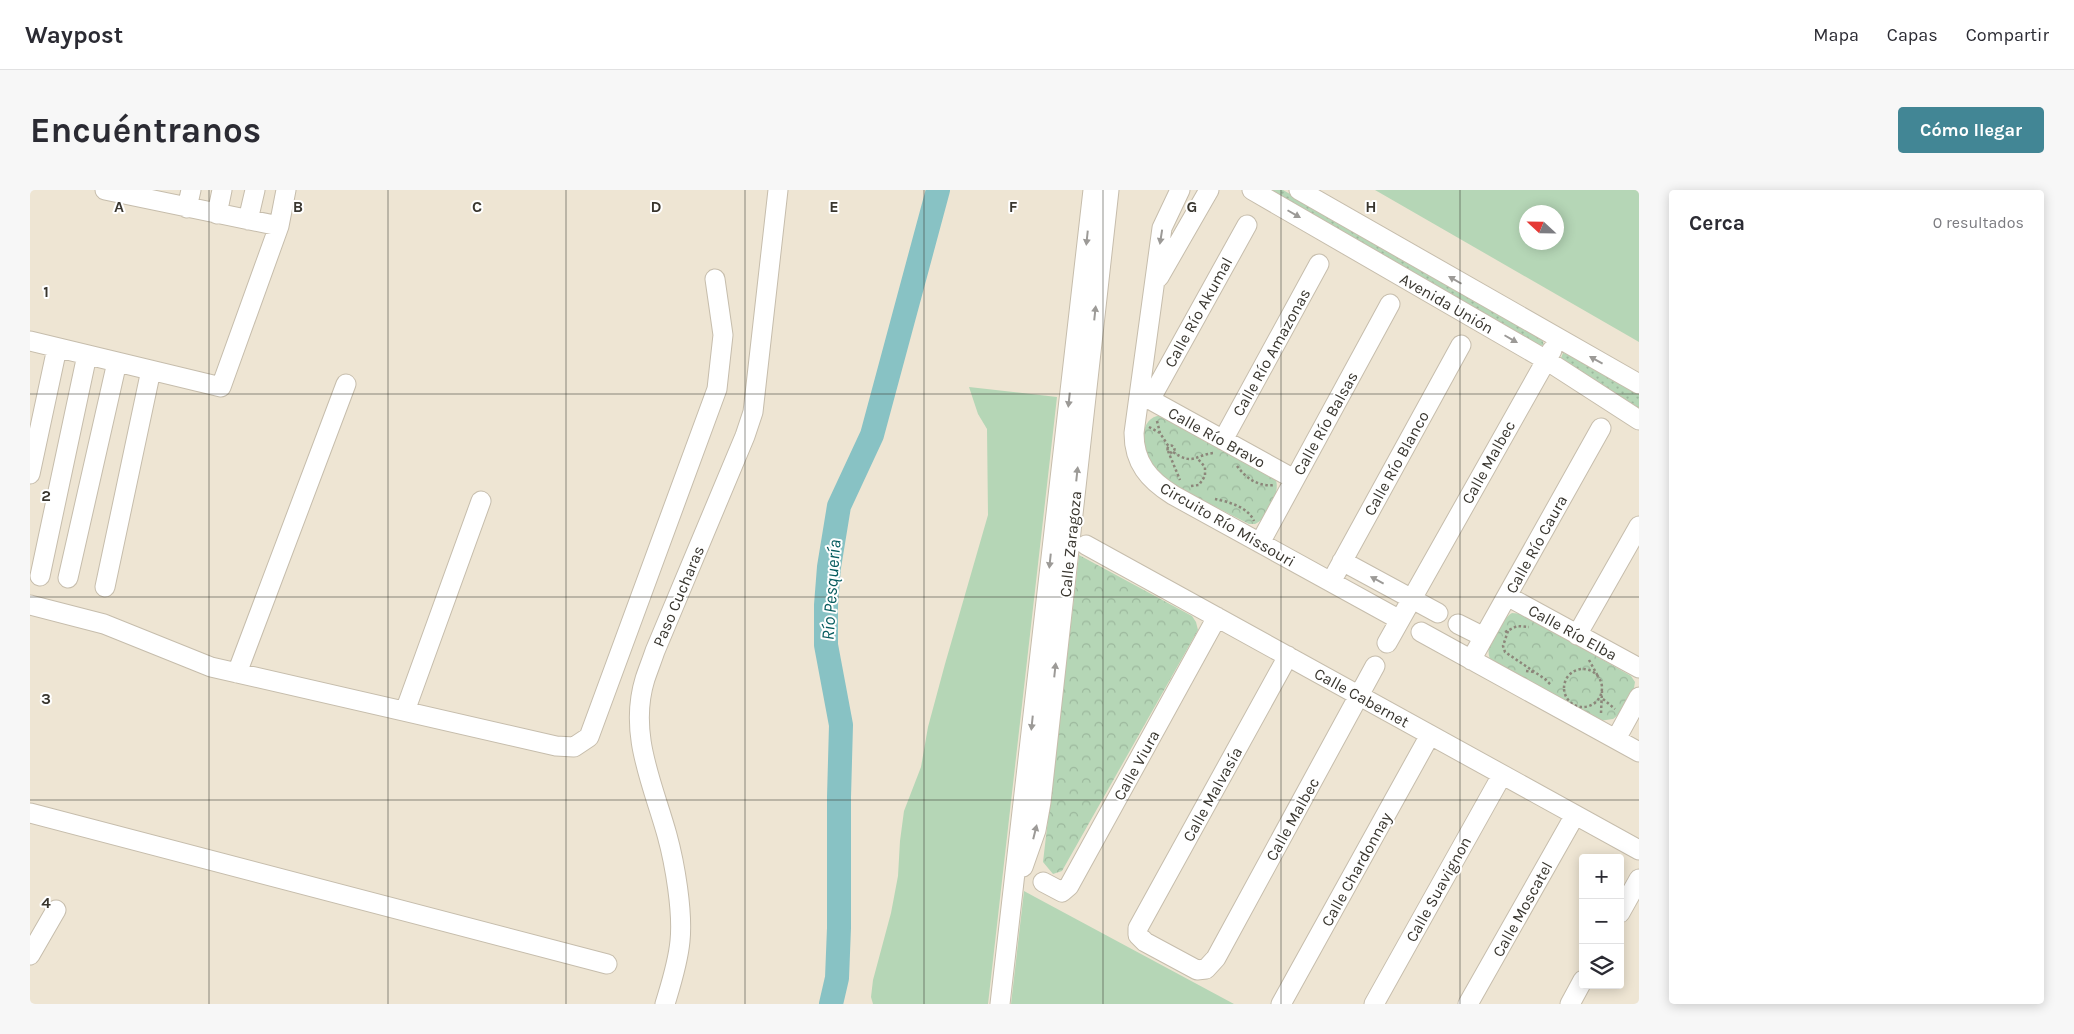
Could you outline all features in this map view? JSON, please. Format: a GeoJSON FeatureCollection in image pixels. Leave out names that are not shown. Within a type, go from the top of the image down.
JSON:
{"type":"FeatureCollection","features":[{"type":"Feature","properties":{"kind":"street"},"geometry":{"type":"LineString","coordinates":[[105,190],[189,199],[217,214],[279,226]]}},
{"type":"Feature","properties":{"kind":"street"},"geometry":{"type":"LineString","coordinates":[[217,214],[222,190]]}},
{"type":"Feature","properties":{"kind":"street"},"geometry":{"type":"LineString","coordinates":[[248,220],[255,190]]}},
{"type":"Feature","properties":{"kind":"street"},"geometry":{"type":"LineString","coordinates":[[30,342],[221,387],[279,226],[286,190]]}},
{"type":"Feature","properties":{"kind":"street","name":"Paso Cucharas"},"geometry":{"type":"LineString","coordinates":[[665,1004],[679,954],[681,939],[679,903],[668,837],[641,749],[640,701],[644,680],[745,436],[753,412],[778,190]]}},
{"type":"Feature","properties":{"kind":"street","name":"Calle Zaragoza"},"geometry":{"type":"LineString","coordinates":[[1063,528],[1093,190]]}},
{"type":"Feature","properties":{"kind":"street","name":"Calle Zaragoza"},"geometry":{"type":"LineString","coordinates":[[1000,1004],[1013,894],[1109,190]]}},
{"type":"Feature","properties":{"kind":"street","name":"Circuito Río Missouri"},"geometry":{"type":"LineString","coordinates":[[1180,190],[1163,224],[1153,287],[1148,404],[1134,444],[1139,460],[1149,477],[1173,495],[1400,620]]}},
{"type":"Feature","properties":{"kind":"street","name":"Circuito Río Missouri"},"geometry":{"type":"LineString","coordinates":[[1153,287],[1209,190]]}},
{"type":"Feature","properties":{"kind":"street","name":"Avenida Unión"},"geometry":{"type":"LineString","coordinates":[[1252,190],[1546,360],[1639,420]]}},
{"type":"Feature","properties":{"kind":"street","name":"Avenida Unión"},"geometry":{"type":"LineString","coordinates":[[1299,190],[1639,384]]}},
{"type":"Feature","properties":{"kind":"street","name":"Calle Río Akumal"},"geometry":{"type":"LineString","coordinates":[[1148,404],[1247,224]]}},
{"type":"Feature","properties":{"kind":"street","name":"Calle Río Amazonas"},"geometry":{"type":"LineString","coordinates":[[1220,446],[1319,264]]}},
{"type":"Feature","properties":{"kind":"street"},"geometry":{"type":"LineString","coordinates":[[30,605],[104,624],[212,667],[556,746],[574,747],[590,737],[717,388],[722,335],[716,279]]}},
{"type":"Feature","properties":{"kind":"street","name":"Calle Río Balsas"},"geometry":{"type":"LineString","coordinates":[[1260,542],[1286,482],[1390,304]]}},
{"type":"Feature","properties":{"kind":"street","name":"Calle Malbec"},"geometry":{"type":"LineString","coordinates":[[1387,643],[1558,339]]}},
{"type":"Feature","properties":{"kind":"street","name":"Calle Río Blanco"},"geometry":{"type":"LineString","coordinates":[[1331,582],[1460,345]]}},
{"type":"Feature","properties":{"kind":"street"},"geometry":{"type":"LineString","coordinates":[[30,474],[57,348]]}},
{"type":"Feature","properties":{"kind":"street"},"geometry":{"type":"LineString","coordinates":[[40,576],[87,355]]}},
{"type":"Feature","properties":{"kind":"street"},"geometry":{"type":"LineString","coordinates":[[68,578],[117,362]]}},
{"type":"Feature","properties":{"kind":"street"},"geometry":{"type":"LineString","coordinates":[[105,586],[151,370]]}},
{"type":"Feature","properties":{"kind":"street"},"geometry":{"type":"LineString","coordinates":[[237,673],[346,384]]}},
{"type":"Feature","properties":{"kind":"street","name":"Calle Río Bravo"},"geometry":{"type":"LineString","coordinates":[[1148,404],[1286,482]]}},
{"type":"Feature","properties":{"kind":"street","name":"Calle Río Caura"},"geometry":{"type":"LineString","coordinates":[[1471,660],[1491,637],[1506,596],[1601,428]]}},
{"type":"Feature","properties":{"kind":"street"},"geometry":{"type":"LineString","coordinates":[[405,711],[481,501]]}},
{"type":"Feature","properties":{"kind":"street"},"geometry":{"type":"LineString","coordinates":[[1577,635],[1639,526]]}},
{"type":"Feature","properties":{"kind":"street","name":"Calle Cabernet"},"geometry":{"type":"LineString","coordinates":[[1086,544],[1639,850]]}},
{"type":"Feature","properties":{"kind":"street"},"geometry":{"type":"LineString","coordinates":[[1342,561],[1438,613]]}},
{"type":"Feature","properties":{"kind":"street","name":"Calle Río Elba"},"geometry":{"type":"LineString","coordinates":[[1506,596],[1639,668]]}},
{"type":"Feature","properties":{"kind":"street","name":"Calle Viura"},"geometry":{"type":"LineString","coordinates":[[1043,882],[1062,892],[1069,886],[1217,617]]}},
{"type":"Feature","properties":{"kind":"street"},"geometry":{"type":"LineString","coordinates":[[1458,624],[1491,637]]}},
{"type":"Feature","properties":{"kind":"street"},"geometry":{"type":"LineString","coordinates":[[1421,632],[1639,752]]}},
{"type":"Feature","properties":{"kind":"street","name":"Calle Malvasía"},"geometry":{"type":"LineString","coordinates":[[1206,969],[1193,969],[1145,942],[1137,932],[1141,921],[1288,656]]}},
{"type":"Feature","properties":{"kind":"street","name":"Calle Malbec"},"geometry":{"type":"LineString","coordinates":[[1206,969],[1216,958],[1375,666]]}},
{"type":"Feature","properties":{"kind":"street"},"geometry":{"type":"LineString","coordinates":[[1616,739],[1639,697]]}},
{"type":"Feature","properties":{"kind":"street","name":"Calle Chardonnay"},"geometry":{"type":"LineString","coordinates":[[1282,1004],[1430,735]]}},
{"type":"Feature","properties":{"kind":"street","name":"Calle Suavignon"},"geometry":{"type":"LineString","coordinates":[[1374,1004],[1502,775]]}},
{"type":"Feature","properties":{"kind":"street"},"geometry":{"type":"LineString","coordinates":[[30,813],[607,964]]}},
{"type":"Feature","properties":{"kind":"street","name":"Calle Moscatel"},"geometry":{"type":"LineString","coordinates":[[1468,1004],[1575,815]]}},
{"type":"Feature","properties":{"kind":"street"},"geometry":{"type":"LineString","coordinates":[[1624,905],[1639,879]]}},
{"type":"Feature","properties":{"kind":"street"},"geometry":{"type":"LineString","coordinates":[[30,955],[56,910]]}},
{"type":"Feature","properties":{"kind":"street"},"geometry":{"type":"LineString","coordinates":[[1570,1004],[1579,987]]}},
{"type":"Feature","properties":{"kind":"path"},"geometry":{"type":"LineString","coordinates":[[1148,404],[1157,417],[1160,433],[1181,482],[1190,486],[1199,485],[1205,476],[1204,467],[1198,459]]}},
{"type":"Feature","properties":{"kind":"path"},"geometry":{"type":"LineString","coordinates":[[1149,422],[1147,426],[1160,433]]}},
{"type":"Feature","properties":{"kind":"path"},"geometry":{"type":"LineString","coordinates":[[1168,449],[1170,453],[1173,452],[1187,460],[1198,459],[1220,446]]}},
{"type":"Feature","properties":{"kind":"path"},"geometry":{"type":"LineString","coordinates":[[1168,449],[1173,447],[1173,452]]}},
{"type":"Feature","properties":{"kind":"path"},"geometry":{"type":"LineString","coordinates":[[1233,462],[1246,477],[1260,484],[1268,486],[1286,482]]}},
{"type":"Feature","properties":{"kind":"path"},"geometry":{"type":"LineString","coordinates":[[1491,637],[1517,626],[1535,628]]}},
{"type":"Feature","properties":{"kind":"path"},"geometry":{"type":"LineString","coordinates":[[1508,630],[1503,646],[1505,652],[1545,679],[1557,691]]}},
{"type":"Feature","properties":{"kind":"path"},"geometry":{"type":"LineString","coordinates":[[1585,655],[1597,670],[1603,699],[1628,717]]}},
{"type":"Feature","properties":{"kind":"path"},"geometry":{"type":"LineString","coordinates":[[1572,703],[1568,699],[1564,687],[1568,676],[1573,672],[1584,669],[1590,670],[1599,678]]}},
{"type":"Feature","properties":{"kind":"path"},"geometry":{"type":"LineString","coordinates":[[1519,670],[1534,672]]}},
{"type":"Feature","properties":{"kind":"path"},"geometry":{"type":"LineString","coordinates":[[1563,697],[1578,706],[1590,705],[1596,702],[1602,691]]}},
{"type":"Feature","properties":{"kind":"green space"},"geometry":{"type":"Polygon","coordinates":[[[1268,190],[1283,190],[1542,339],[1544,345],[1540,346],[1268,190]]]}},
{"type":"Feature","properties":{"kind":"green space"},"geometry":{"type":"Polygon","coordinates":[[[1375,190],[1639,190],[1639,342],[1375,190]]]}},
{"type":"Feature","properties":{"kind":"green space"},"geometry":{"type":"Polygon","coordinates":[[[1563,353],[1639,394],[1639,408],[1562,360],[1563,353]]]}},
{"type":"Feature","properties":{"kind":"green space"},"geometry":{"type":"Polygon","coordinates":[[[969,387],[1057,397],[988,1004],[873,1004],[871,997],[873,980],[891,913],[898,876],[904,811],[921,767],[928,727],[988,515],[987,429],[978,414],[969,387]]]}},
{"type":"Feature","properties":{"kind":"green space"},"geometry":{"type":"Polygon","coordinates":[[[1161,416],[1275,478],[1277,490],[1272,504],[1264,517],[1255,524],[1249,524],[1163,480],[1154,471],[1149,462],[1144,439],[1146,425],[1150,419],[1161,416]]]}},
{"type":"Feature","properties":{"kind":"green space"},"geometry":{"type":"Polygon","coordinates":[[[1079,555],[1192,616],[1198,630],[1062,871],[1053,874],[1043,862],[1079,555]]]}},
{"type":"Feature","properties":{"kind":"green space"},"geometry":{"type":"Polygon","coordinates":[[[1512,613],[1523,614],[1631,676],[1635,682],[1634,688],[1621,713],[1613,719],[1599,721],[1492,662],[1489,656],[1490,643],[1502,622],[1512,613]]]}},
{"type":"Feature","properties":{"kind":"green space"},"geometry":{"type":"Polygon","coordinates":[[[1024,891],[1035,897],[1234,1004],[1011,1004],[1024,891]]]}},
{"type":"Feature","properties":{"kind":"waterway","name":"Río Pesquería"},"geometry":{"type":"LineString","coordinates":[[831,1004],[837,978],[839,928],[841,725],[826,645],[826,605],[829,567],[839,506],[872,435],[938,190]]}}]}
